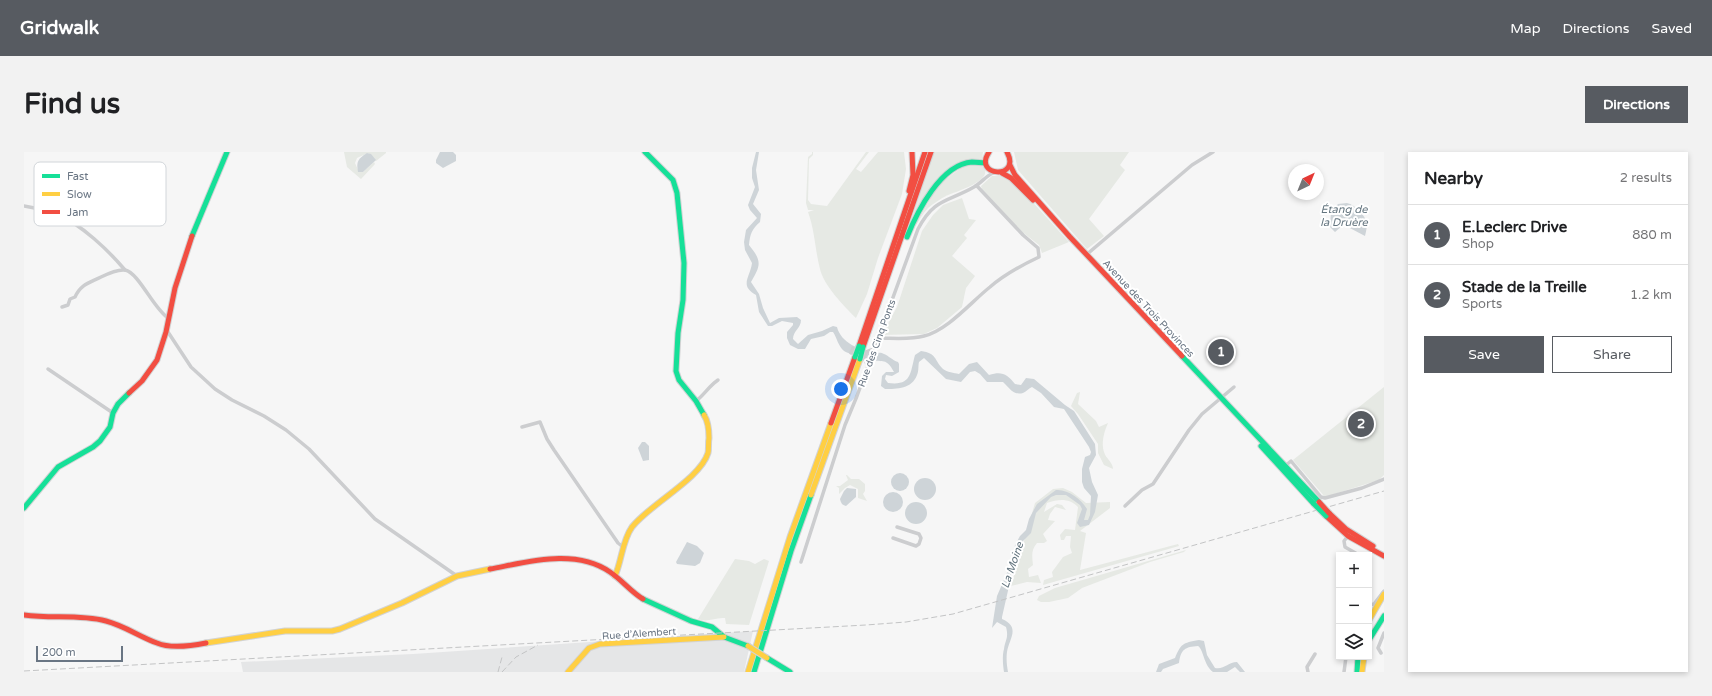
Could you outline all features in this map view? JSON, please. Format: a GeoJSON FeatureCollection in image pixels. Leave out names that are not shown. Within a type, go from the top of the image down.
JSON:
{"type":"FeatureCollection","features":[{"type":"Feature","properties":{"kind":"main road"},"geometry":{"type":"LineString","coordinates":[[24,508],[58,467],[93,447],[100,441],[110,427],[113,413],[121,400],[150,372],[156,360],[166,329],[175,288],[188,244],[227,152]]}},
{"type":"Feature","properties":{"kind":"main road"},"geometry":{"type":"LineString","coordinates":[[615,576],[623,547],[631,530],[641,518],[698,470],[706,459],[708,442],[708,425],[704,412],[681,384],[676,371],[678,333],[683,300],[684,263],[677,193],[673,180],[645,152]]}},
{"type":"Feature","properties":{"kind":"main road"},"geometry":{"type":"LineString","coordinates":[[896,239],[913,175],[912,152]]}},
{"type":"Feature","properties":{"kind":"main road"},"geometry":{"type":"LineString","coordinates":[[754,672],[789,557],[925,152]]}},
{"type":"Feature","properties":{"kind":"main road"},"geometry":{"type":"LineString","coordinates":[[860,348],[895,259],[930,152]]}},
{"type":"Feature","properties":{"kind":"main road"},"geometry":{"type":"LineString","coordinates":[[895,259],[898,256],[921,206],[941,178],[950,170],[964,163],[977,161],[986,166],[993,173],[1002,173],[1007,170],[1010,165],[1010,158],[1007,152]]}},
{"type":"Feature","properties":{"kind":"main road"},"geometry":{"type":"LineString","coordinates":[[986,166],[987,153]]}},
{"type":"Feature","properties":{"kind":"main road","name":"Avenue des Trois Provinces"},"geometry":{"type":"LineString","coordinates":[[1010,165],[1015,175],[1086,255],[1285,466],[1316,503]]}},
{"type":"Feature","properties":{"kind":"main road","name":"Avenue des Trois Provinces"},"geometry":{"type":"LineString","coordinates":[[1002,173],[1011,178],[1070,237]]}},
{"type":"Feature","properties":{"kind":"main road"},"geometry":{"type":"LineString","coordinates":[[748,672],[790,537],[857,357]]}},
{"type":"Feature","properties":{"kind":"main road","name":"Avenue des Trois Provinces"},"geometry":{"type":"LineString","coordinates":[[1232,410],[1284,472],[1316,503]]}},
{"type":"Feature","properties":{"kind":"main road"},"geometry":{"type":"LineString","coordinates":[[1316,503],[1348,536],[1384,556]]}},
{"type":"Feature","properties":{"kind":"main road"},"geometry":{"type":"LineString","coordinates":[[1328,515],[1352,533],[1384,552]]}},
{"type":"Feature","properties":{"kind":"main road"},"geometry":{"type":"LineString","coordinates":[[24,615],[43,618],[79,617],[106,621],[127,628],[158,644],[169,646],[186,646],[285,631],[340,630],[402,604],[457,576],[550,558],[589,562],[605,569],[641,598],[653,605],[691,621],[712,627],[724,637],[748,646],[790,672]]}},
{"type":"Feature","properties":{"kind":"main road"},"geometry":{"type":"LineString","coordinates":[[1372,614],[1384,592]]}},
{"type":"Feature","properties":{"kind":"main road"},"geometry":{"type":"LineString","coordinates":[[1372,635],[1384,616]]}},
{"type":"Feature","properties":{"kind":"main road","name":"Rue d’Alembert"},"geometry":{"type":"LineString","coordinates":[[568,672],[589,648],[600,644],[724,637]]}},
{"type":"Feature","properties":{"kind":"main road"},"geometry":{"type":"LineString","coordinates":[[1357,672],[1358,660]]}},
{"type":"Feature","properties":{"kind":"main road"},"geometry":{"type":"LineString","coordinates":[[1362,672],[1364,660]]}},
{"type":"Feature","properties":{"kind":"street"},"geometry":{"type":"LineString","coordinates":[[1086,255],[1192,165],[1213,152]]}},
{"type":"Feature","properties":{"kind":"street","name":"Rue des Cinq Ponts"},"geometry":{"type":"LineString","coordinates":[[985,178],[986,166]]}},
{"type":"Feature","properties":{"kind":"street","name":"Rue des Cinq Ponts"},"geometry":{"type":"LineString","coordinates":[[801,562],[842,432],[922,221],[934,207],[943,201],[977,186],[993,173]]}},
{"type":"Feature","properties":{"kind":"street"},"geometry":{"type":"LineString","coordinates":[[878,338],[923,337],[935,332],[991,286],[1015,269],[1039,257],[1038,248],[1023,235],[977,186]]}},
{"type":"Feature","properties":{"kind":"street"},"geometry":{"type":"LineString","coordinates":[[24,206],[34,209]]}},
{"type":"Feature","properties":{"kind":"street"},"geometry":{"type":"LineString","coordinates":[[75,226],[102,245],[126,270],[135,277],[152,302],[168,318]]}},
{"type":"Feature","properties":{"kind":"street"},"geometry":{"type":"LineString","coordinates":[[62,307],[68,305],[70,299],[75,297],[78,290],[84,284],[106,274],[126,270]]}},
{"type":"Feature","properties":{"kind":"street"},"geometry":{"type":"LineString","coordinates":[[166,329],[191,366],[216,389],[232,400],[286,430],[309,449],[375,519],[457,576]]}},
{"type":"Feature","properties":{"kind":"street"},"geometry":{"type":"LineString","coordinates":[[867,368],[857,357],[860,348],[875,347]]}},
{"type":"Feature","properties":{"kind":"street"},"geometry":{"type":"LineString","coordinates":[[48,369],[113,413]]}},
{"type":"Feature","properties":{"kind":"street"},"geometry":{"type":"LineString","coordinates":[[696,401],[703,396],[709,386],[718,380]]}},
{"type":"Feature","properties":{"kind":"street"},"geometry":{"type":"LineString","coordinates":[[1125,506],[1142,490],[1153,484],[1189,430],[1202,414],[1234,387]]}},
{"type":"Feature","properties":{"kind":"street"},"geometry":{"type":"LineString","coordinates":[[522,427],[540,422],[554,450],[614,537],[623,547]]}},
{"type":"Feature","properties":{"kind":"street"},"geometry":{"type":"LineString","coordinates":[[1284,472],[1283,468],[1290,462],[1321,497],[1325,498],[1362,488],[1384,479]]}},
{"type":"Feature","properties":{"kind":"street"},"geometry":{"type":"LineString","coordinates":[[893,538],[916,546],[920,541],[921,538],[919,534],[897,527]]}},
{"type":"Feature","properties":{"kind":"street"},"geometry":{"type":"LineString","coordinates":[[1348,536],[1344,541],[1344,547],[1353,552]]}},
{"type":"Feature","properties":{"kind":"street"},"geometry":{"type":"LineString","coordinates":[[1372,604],[1384,592]]}},
{"type":"Feature","properties":{"kind":"street"},"geometry":{"type":"LineString","coordinates":[[1381,653],[1378,648],[1384,633]]}},
{"type":"Feature","properties":{"kind":"street"},"geometry":{"type":"LineString","coordinates":[[1308,672],[1307,667],[1315,654]]}},
{"type":"Feature","properties":{"kind":"street"},"geometry":{"type":"LineString","coordinates":[[1344,672],[1346,660]]}},
{"type":"Feature","properties":{"kind":"shaded area"},"geometry":{"type":"Polygon","coordinates":[[[344,152],[386,153],[376,161],[368,153],[357,158],[355,163],[359,172],[363,172],[374,162],[375,164],[361,179],[347,167],[344,152]]]}},
{"type":"Feature","properties":{"kind":"shaded area"},"geometry":{"type":"Polygon","coordinates":[[[812,152],[813,155],[809,159],[808,200],[811,204],[827,206],[866,152],[869,152],[856,169],[861,172],[878,152],[904,152],[906,169],[902,194],[878,258],[867,294],[856,318],[840,302],[830,289],[820,269],[808,212],[814,210],[808,210],[806,203],[808,157],[812,154],[812,152]]]}},
{"type":"Feature","properties":{"kind":"shaded area"},"geometry":{"type":"Polygon","coordinates":[[[933,152],[983,152],[982,160],[969,161],[948,169],[933,185],[913,215],[933,152]]]}},
{"type":"Feature","properties":{"kind":"shaded area"},"geometry":{"type":"Polygon","coordinates":[[[1014,152],[1129,152],[1120,165],[1125,170],[1089,219],[1104,236],[1087,249],[1018,170],[1014,152]]]}},
{"type":"Feature","properties":{"kind":"shaded area"},"geometry":{"type":"Polygon","coordinates":[[[980,164],[985,170],[985,175],[981,180],[934,203],[926,210],[915,226],[939,184],[964,166],[980,164]]]}},
{"type":"Feature","properties":{"kind":"shaded area"},"geometry":{"type":"Polygon","coordinates":[[[992,176],[1005,176],[1028,197],[1069,242],[1042,253],[1039,245],[1021,231],[982,189],[981,186],[992,176]]]}},
{"type":"Feature","properties":{"kind":"shaded area"},"geometry":{"type":"Polygon","coordinates":[[[962,198],[969,219],[976,220],[964,235],[967,238],[952,256],[975,276],[966,288],[962,307],[937,328],[924,334],[882,335],[897,307],[922,231],[933,215],[943,205],[962,198]]]}},
{"type":"Feature","properties":{"kind":"shaded area"},"geometry":{"type":"Polygon","coordinates":[[[1384,387],[1384,475],[1379,480],[1325,497],[1293,460],[1384,387]]]}},
{"type":"Feature","properties":{"kind":"shaded area"},"geometry":{"type":"Polygon","coordinates":[[[1080,392],[1078,404],[1096,421],[1099,427],[1108,423],[1103,438],[1103,449],[1112,464],[1113,469],[1104,465],[1098,453],[1098,444],[1071,406],[1077,393],[1080,392]]]}},
{"type":"Feature","properties":{"kind":"shaded area"},"geometry":{"type":"Polygon","coordinates":[[[846,475],[851,479],[859,479],[865,484],[865,491],[863,494],[867,501],[858,498],[858,489],[850,485],[839,494],[839,488],[836,486],[840,486],[848,480],[846,475]]]}},
{"type":"Feature","properties":{"kind":"shaded area"},"geometry":{"type":"Polygon","coordinates":[[[1063,488],[1072,492],[1086,503],[1110,502],[1110,508],[1080,531],[1086,533],[1080,570],[1178,544],[1179,546],[1043,585],[1044,580],[1053,577],[1052,572],[1063,557],[1072,553],[1070,547],[1071,536],[1066,536],[1064,540],[1061,540],[1060,535],[1065,529],[1075,530],[1078,507],[1071,502],[1064,500],[1051,502],[1047,503],[1044,512],[1057,504],[1062,505],[1066,510],[1055,507],[1048,520],[1055,521],[1043,534],[1047,541],[1044,543],[1037,543],[1034,548],[1032,556],[1033,565],[1028,569],[1029,577],[1038,575],[1041,583],[1027,582],[1011,586],[1035,503],[1053,489],[1063,488]]]}},
{"type":"Feature","properties":{"kind":"shaded area"},"geometry":{"type":"Polygon","coordinates":[[[1186,550],[1082,588],[1068,598],[1049,602],[1041,602],[1037,600],[1039,596],[1055,588],[1186,550]]]}},
{"type":"Feature","properties":{"kind":"shaded area"},"geometry":{"type":"Polygon","coordinates":[[[735,559],[749,561],[755,564],[764,559],[769,561],[749,625],[726,624],[725,618],[708,620],[698,619],[735,559]]]}},
{"type":"Feature","properties":{"kind":"shaded area"},"geometry":{"type":"Polygon","coordinates":[[[753,631],[744,672],[243,672],[241,662],[413,654],[753,631]]]}},
{"type":"Feature","properties":{"kind":"water"},"geometry":{"type":"Polygon","coordinates":[[[440,152],[453,152],[456,155],[456,161],[443,168],[436,163],[440,152]]]}},
{"type":"Feature","properties":{"kind":"water","name":"La Moine"},"geometry":{"type":"Polygon","coordinates":[[[756,152],[759,152],[756,170],[759,190],[753,204],[761,214],[760,222],[753,229],[749,241],[749,245],[756,255],[759,263],[757,271],[751,282],[759,294],[763,308],[770,323],[779,318],[797,317],[801,320],[800,325],[793,336],[793,339],[798,344],[808,335],[833,326],[837,327],[839,333],[857,348],[869,352],[883,353],[898,362],[899,372],[892,376],[886,375],[885,379],[888,383],[902,382],[906,380],[911,373],[915,355],[921,351],[933,355],[940,366],[946,371],[959,374],[969,364],[977,362],[989,375],[997,373],[1004,374],[1015,384],[1021,385],[1026,378],[1034,379],[1074,411],[1095,444],[1096,455],[1089,468],[1092,482],[1098,495],[1095,512],[1089,525],[1080,527],[1077,523],[1082,509],[1080,505],[1066,495],[1056,495],[1051,497],[1036,513],[1031,533],[1023,541],[1020,560],[1012,573],[1002,617],[1002,619],[1008,622],[1012,630],[1007,655],[1008,672],[1004,672],[1003,660],[1003,652],[1007,636],[1006,627],[997,622],[992,628],[997,596],[1013,559],[1015,545],[1020,536],[1026,530],[1029,519],[1037,504],[1056,490],[1065,491],[1074,495],[1087,509],[1084,520],[1088,520],[1090,515],[1091,496],[1084,488],[1082,482],[1082,469],[1085,457],[1090,455],[1091,452],[1089,447],[1064,409],[1054,407],[1041,393],[1032,387],[1023,393],[1016,393],[1003,382],[987,382],[975,371],[970,372],[961,382],[946,379],[924,358],[919,362],[918,373],[912,383],[904,387],[885,389],[881,386],[882,376],[886,372],[894,372],[889,364],[886,362],[861,358],[849,354],[840,347],[833,332],[811,339],[805,349],[798,349],[790,345],[787,338],[787,332],[793,323],[782,321],[772,326],[768,326],[759,312],[756,295],[748,288],[747,281],[752,263],[745,250],[744,242],[746,230],[757,218],[750,210],[748,205],[755,187],[752,178],[752,168],[756,152]]]}},
{"type":"Feature","properties":{"kind":"water"},"geometry":{"type":"Polygon","coordinates":[[[367,153],[371,154],[376,160],[363,172],[358,172],[358,161],[367,153]]]}},
{"type":"Feature","properties":{"kind":"water","name":"Étang de la Druère"},"geometry":{"type":"Polygon","coordinates":[[[1347,203],[1356,208],[1366,220],[1367,225],[1365,236],[1346,226],[1342,226],[1335,232],[1330,227],[1331,212],[1338,204],[1347,203]]]}},
{"type":"Feature","properties":{"kind":"water"},"geometry":{"type":"Polygon","coordinates":[[[642,442],[645,442],[649,446],[649,460],[643,461],[638,448],[642,442]]]}},
{"type":"Feature","properties":{"kind":"water"},"geometry":{"type":"Polygon","coordinates":[[[896,473],[904,473],[909,478],[907,489],[904,491],[896,491],[891,486],[891,478],[896,473]]]}},
{"type":"Feature","properties":{"kind":"water"},"geometry":{"type":"Polygon","coordinates":[[[925,478],[933,481],[936,489],[933,497],[925,500],[917,497],[914,489],[917,481],[925,478]]]}},
{"type":"Feature","properties":{"kind":"water"},"geometry":{"type":"Polygon","coordinates":[[[847,488],[856,489],[856,497],[846,506],[842,504],[840,499],[847,488]]]}},
{"type":"Feature","properties":{"kind":"water"},"geometry":{"type":"Polygon","coordinates":[[[893,492],[900,495],[903,502],[900,509],[893,512],[886,509],[883,502],[886,495],[893,492]]]}},
{"type":"Feature","properties":{"kind":"water"},"geometry":{"type":"Polygon","coordinates":[[[916,502],[924,505],[927,513],[924,521],[916,524],[908,521],[905,513],[908,505],[916,502]]]}},
{"type":"Feature","properties":{"kind":"water"},"geometry":{"type":"Polygon","coordinates":[[[687,542],[697,546],[704,553],[700,563],[695,566],[677,564],[676,562],[687,542]]]}},
{"type":"Feature","properties":{"kind":"water"},"geometry":{"type":"Polygon","coordinates":[[[1199,640],[1204,641],[1207,655],[1215,668],[1221,668],[1237,662],[1245,672],[1240,672],[1235,667],[1227,672],[1213,672],[1207,665],[1198,646],[1190,647],[1184,650],[1179,663],[1163,669],[1161,672],[1156,672],[1159,664],[1175,658],[1183,645],[1199,640]]]}},
{"type":"Feature","properties":{"kind":"railway"},"geometry":{"type":"LineString","coordinates":[[24,671],[906,622],[953,614],[1384,491]]}},
{"type":"Feature","properties":{"kind":"railway"},"geometry":{"type":"LineString","coordinates":[[502,672],[516,657],[538,645]]}},
{"type":"Feature","properties":{"kind":"railway"},"geometry":{"type":"LineString","coordinates":[[498,672],[502,657]]}},
{"type":"Feature","properties":{"kind":"traffic: fast"},"geometry":{"type":"LineString","coordinates":[[192,236],[227,152]]}},
{"type":"Feature","properties":{"kind":"traffic: fast"},"geometry":{"type":"LineString","coordinates":[[645,152],[673,180],[677,193],[684,263],[683,300],[678,333],[676,371],[679,380],[696,401],[704,415]]}},
{"type":"Feature","properties":{"kind":"traffic: fast"},"geometry":{"type":"LineString","coordinates":[[907,237],[917,215],[940,180],[950,171],[961,165],[972,162],[985,163]]}},
{"type":"Feature","properties":{"kind":"traffic: fast"},"geometry":{"type":"LineString","coordinates":[[855,357],[859,346]]}},
{"type":"Feature","properties":{"kind":"traffic: fast"},"geometry":{"type":"LineString","coordinates":[[860,359],[863,347]]}},
{"type":"Feature","properties":{"kind":"traffic: fast"},"geometry":{"type":"LineString","coordinates":[[1182,356],[1319,502]]}},
{"type":"Feature","properties":{"kind":"traffic: fast"},"geometry":{"type":"LineString","coordinates":[[24,508],[58,467],[93,447],[100,441],[110,427],[113,413],[118,404],[129,393]]}},
{"type":"Feature","properties":{"kind":"traffic: fast"},"geometry":{"type":"LineString","coordinates":[[1261,446],[1314,504]]}},
{"type":"Feature","properties":{"kind":"traffic: fast"},"geometry":{"type":"LineString","coordinates":[[754,672],[791,551],[811,495]]}},
{"type":"Feature","properties":{"kind":"traffic: fast"},"geometry":{"type":"LineString","coordinates":[[1314,504],[1326,516]]}},
{"type":"Feature","properties":{"kind":"traffic: fast"},"geometry":{"type":"LineString","coordinates":[[643,599],[691,621],[712,627],[724,637],[748,646]]}},
{"type":"Feature","properties":{"kind":"traffic: fast"},"geometry":{"type":"LineString","coordinates":[[1372,635],[1384,616]]}},
{"type":"Feature","properties":{"kind":"traffic: fast"},"geometry":{"type":"LineString","coordinates":[[767,658],[790,672]]}},
{"type":"Feature","properties":{"kind":"traffic: fast"},"geometry":{"type":"LineString","coordinates":[[1357,672],[1358,660]]}},
{"type":"Feature","properties":{"kind":"traffic: slow"},"geometry":{"type":"LineString","coordinates":[[811,495],[860,359]]}},
{"type":"Feature","properties":{"kind":"traffic: slow"},"geometry":{"type":"LineString","coordinates":[[615,576],[626,538],[632,527],[650,509],[685,482],[703,463],[708,453],[709,438],[708,426],[704,415]]}},
{"type":"Feature","properties":{"kind":"traffic: slow"},"geometry":{"type":"LineString","coordinates":[[748,672],[790,537],[831,423]]}},
{"type":"Feature","properties":{"kind":"traffic: slow"},"geometry":{"type":"LineString","coordinates":[[206,643],[285,631],[332,631],[340,629],[402,603],[457,576],[490,569]]}},
{"type":"Feature","properties":{"kind":"traffic: slow"},"geometry":{"type":"LineString","coordinates":[[1372,615],[1384,594]]}},
{"type":"Feature","properties":{"kind":"traffic: slow"},"geometry":{"type":"LineString","coordinates":[[568,672],[589,648],[600,644],[724,637]]}},
{"type":"Feature","properties":{"kind":"traffic: slow"},"geometry":{"type":"LineString","coordinates":[[748,646],[767,658]]}},
{"type":"Feature","properties":{"kind":"traffic: slow"},"geometry":{"type":"LineString","coordinates":[[1362,672],[1364,660]]}},
{"type":"Feature","properties":{"kind":"traffic: jam"},"geometry":{"type":"LineString","coordinates":[[909,191],[913,175],[912,152]]}},
{"type":"Feature","properties":{"kind":"traffic: jam"},"geometry":{"type":"LineString","coordinates":[[859,346],[925,152]]}},
{"type":"Feature","properties":{"kind":"traffic: jam"},"geometry":{"type":"LineString","coordinates":[[863,347],[931,152]]}},
{"type":"Feature","properties":{"kind":"traffic: jam"},"geometry":{"type":"LineString","coordinates":[[989,152],[986,160],[987,166],[991,170],[997,172],[1003,171],[1008,167],[1010,161],[1007,152]]}},
{"type":"Feature","properties":{"kind":"traffic: jam"},"geometry":{"type":"LineString","coordinates":[[1010,165],[1015,175],[1070,237],[1182,356]]}},
{"type":"Feature","properties":{"kind":"traffic: jam"},"geometry":{"type":"LineString","coordinates":[[1002,173],[1011,178],[1033,200]]}},
{"type":"Feature","properties":{"kind":"traffic: jam"},"geometry":{"type":"LineString","coordinates":[[129,393],[142,381],[157,360],[166,332],[175,288],[192,236]]}},
{"type":"Feature","properties":{"kind":"traffic: jam"},"geometry":{"type":"LineString","coordinates":[[831,423],[855,357]]}},
{"type":"Feature","properties":{"kind":"traffic: jam"},"geometry":{"type":"LineString","coordinates":[[1319,502],[1329,513]]}},
{"type":"Feature","properties":{"kind":"traffic: jam"},"geometry":{"type":"LineString","coordinates":[[1329,513],[1346,529],[1373,546]]}},
{"type":"Feature","properties":{"kind":"traffic: jam"},"geometry":{"type":"LineString","coordinates":[[1326,516],[1348,536],[1384,556]]}},
{"type":"Feature","properties":{"kind":"traffic: jam"},"geometry":{"type":"LineString","coordinates":[[490,569],[551,559],[582,560],[610,572],[643,599]]}},
{"type":"Feature","properties":{"kind":"traffic: jam"},"geometry":{"type":"LineString","coordinates":[[24,615],[44,617],[75,617],[106,621],[151,641],[168,646],[188,646],[206,643]]}},
{"type":"Feature","properties":{"kind":"place","name":"E.Leclerc Drive"},"geometry":{"type":"Point","coordinates":[1221,352]}},
{"type":"Feature","properties":{"kind":"place","name":"Stade de la Treille"},"geometry":{"type":"Point","coordinates":[1361,424]}}]}
